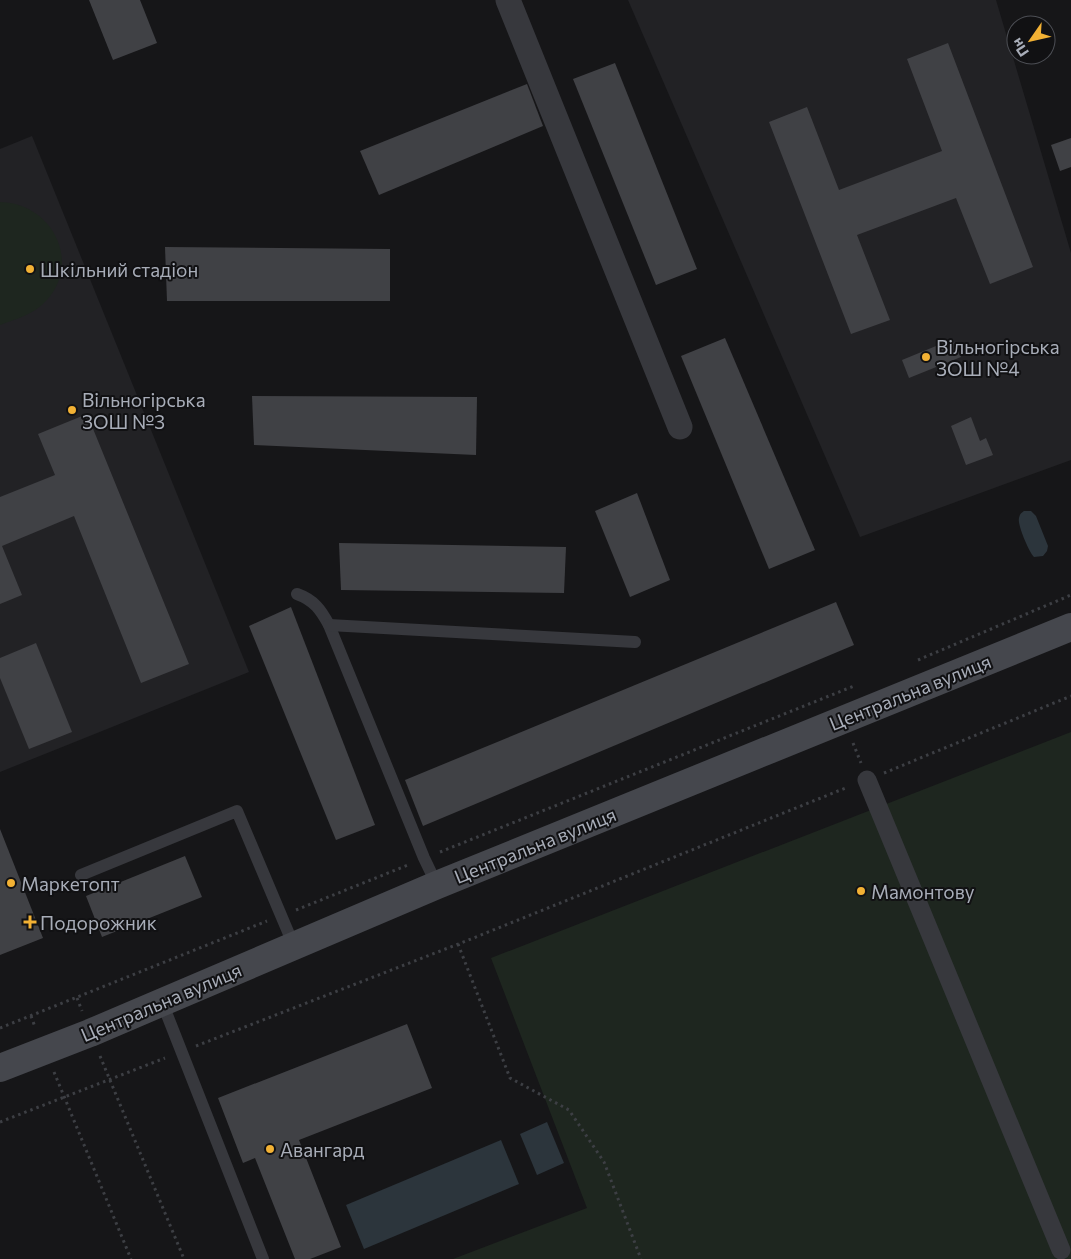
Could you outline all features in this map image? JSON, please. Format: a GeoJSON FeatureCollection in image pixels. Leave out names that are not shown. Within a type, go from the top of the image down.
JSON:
{"type":"FeatureCollection","features":[{"type":"Feature","properties":{"kind":"main road","name":"Центральна вулиця"},"geometry":{"type":"LineString","coordinates":[[0,1068],[90,1033],[437,885],[1071,627]]}},
{"type":"Feature","properties":{"kind":"street"},"geometry":{"type":"LineString","coordinates":[[508,0],[680,427]]}},
{"type":"Feature","properties":{"kind":"street"},"geometry":{"type":"LineString","coordinates":[[867,780],[1059,1252]]}},
{"type":"Feature","properties":{"kind":"lane"},"geometry":{"type":"LineString","coordinates":[[297,594],[311,600],[329,625],[424,858],[437,885]]}},
{"type":"Feature","properties":{"kind":"lane"},"geometry":{"type":"LineString","coordinates":[[329,625],[635,642]]}},
{"type":"Feature","properties":{"kind":"lane"},"geometry":{"type":"LineString","coordinates":[[81,875],[237,811],[294,946]]}},
{"type":"Feature","properties":{"kind":"lane"},"geometry":{"type":"LineString","coordinates":[[162,1002],[263,1259]]}},
{"type":"Feature","properties":{"kind":"path"},"geometry":{"type":"LineString","coordinates":[[914,662],[1071,595]]}},
{"type":"Feature","properties":{"kind":"path"},"geometry":{"type":"LineString","coordinates":[[0,1028],[858,684]]}},
{"type":"Feature","properties":{"kind":"path"},"geometry":{"type":"LineString","coordinates":[[0,1122],[458,944],[1071,696]]}},
{"type":"Feature","properties":{"kind":"path"},"geometry":{"type":"LineString","coordinates":[[844,719],[867,780]]}},
{"type":"Feature","properties":{"kind":"path"},"geometry":{"type":"LineString","coordinates":[[458,944],[510,1078],[569,1110],[604,1162],[641,1259]]}},
{"type":"Feature","properties":{"kind":"path"},"geometry":{"type":"LineString","coordinates":[[77,998],[184,1259]]}},
{"type":"Feature","properties":{"kind":"path"},"geometry":{"type":"LineString","coordinates":[[31,1016],[131,1259]]}},
{"type":"Feature","properties":{"kind":"shaded area","name":"Вільногірська ЗОШ №4"},"geometry":{"type":"Polygon","coordinates":[[[628,0],[996,0],[1006,34],[1006,65],[1015,65],[1071,253],[1071,460],[860,537],[628,0]]]}},
{"type":"Feature","properties":{"kind":"shaded area","name":"Вільногірська ЗОШ №3"},"geometry":{"type":"Polygon","coordinates":[[[32,136],[249,672],[0,772],[0,149],[32,136]]]}},
{"type":"Feature","properties":{"kind":"shaded area","name":"Шкільний стадіон"},"geometry":{"type":"Polygon","coordinates":[[[0,202],[18,205],[34,212],[47,223],[56,236],[61,252],[62,268],[57,284],[42,305],[25,316],[0,325],[0,202]]]}},
{"type":"Feature","properties":{"kind":"shaded area"},"geometry":{"type":"Polygon","coordinates":[[[1024,511],[1031,511],[1036,516],[1048,546],[1043,556],[1034,557],[1029,550],[1019,521],[1020,515],[1024,511]]]}},
{"type":"Feature","properties":{"kind":"shaded area"},"geometry":{"type":"Polygon","coordinates":[[[1071,732],[1071,1259],[453,1259],[587,1208],[491,958],[1071,732]]]}},
{"type":"Feature","properties":{"kind":"shaded area"},"geometry":{"type":"Polygon","coordinates":[[[547,1122],[564,1163],[537,1175],[520,1134],[547,1122]]]}},
{"type":"Feature","properties":{"kind":"shaded area"},"geometry":{"type":"Polygon","coordinates":[[[501,1140],[519,1184],[364,1249],[346,1205],[501,1140]]]}},
{"type":"Feature","properties":{"kind":"building"},"geometry":{"type":"Polygon","coordinates":[[[89,0],[140,0],[157,43],[113,60],[89,0]]]}},
{"type":"Feature","properties":{"kind":"building"},"geometry":{"type":"Polygon","coordinates":[[[948,43],[1033,267],[990,284],[956,198],[857,235],[890,320],[851,334],[769,122],[807,107],[839,190],[942,151],[907,59],[948,43]]]}},
{"type":"Feature","properties":{"kind":"building"},"geometry":{"type":"Polygon","coordinates":[[[615,63],[697,269],[656,285],[573,79],[615,63]]]}},
{"type":"Feature","properties":{"kind":"building"},"geometry":{"type":"Polygon","coordinates":[[[527,84],[543,126],[379,195],[360,151],[527,84]]]}},
{"type":"Feature","properties":{"kind":"building"},"geometry":{"type":"Polygon","coordinates":[[[1071,138],[1071,167],[1060,171],[1051,145],[1071,138]]]}},
{"type":"Feature","properties":{"kind":"building"},"geometry":{"type":"Polygon","coordinates":[[[165,247],[390,249],[390,301],[167,301],[165,247]]]}},
{"type":"Feature","properties":{"kind":"building"},"geometry":{"type":"Polygon","coordinates":[[[725,338],[815,550],[769,569],[681,356],[725,338]]]}},
{"type":"Feature","properties":{"kind":"building"},"geometry":{"type":"Polygon","coordinates":[[[953,339],[961,357],[909,378],[902,360],[953,339]]]}},
{"type":"Feature","properties":{"kind":"building"},"geometry":{"type":"Polygon","coordinates":[[[252,396],[477,397],[476,455],[254,445],[252,396]]]}},
{"type":"Feature","properties":{"kind":"building"},"geometry":{"type":"Polygon","coordinates":[[[87,414],[189,664],[141,683],[74,516],[2,546],[22,595],[0,604],[0,497],[55,475],[38,434],[87,414]]]}},
{"type":"Feature","properties":{"kind":"building"},"geometry":{"type":"Polygon","coordinates":[[[971,417],[980,441],[986,438],[993,455],[966,465],[951,426],[971,417]]]}},
{"type":"Feature","properties":{"kind":"building"},"geometry":{"type":"Polygon","coordinates":[[[637,493],[670,580],[630,597],[595,511],[637,493]]]}},
{"type":"Feature","properties":{"kind":"building"},"geometry":{"type":"Polygon","coordinates":[[[339,543],[566,547],[564,593],[341,590],[339,543]]]}},
{"type":"Feature","properties":{"kind":"building"},"geometry":{"type":"Polygon","coordinates":[[[836,602],[854,645],[423,826],[405,780],[836,602]]]}},
{"type":"Feature","properties":{"kind":"building"},"geometry":{"type":"Polygon","coordinates":[[[291,607],[375,825],[336,840],[249,626],[291,607]]]}},
{"type":"Feature","properties":{"kind":"building"},"geometry":{"type":"Polygon","coordinates":[[[36,643],[72,732],[29,749],[0,678],[0,658],[36,643]]]}},
{"type":"Feature","properties":{"kind":"building","name":"Маркетопт"},"geometry":{"type":"Polygon","coordinates":[[[0,829],[43,938],[0,955],[0,829]]]}},
{"type":"Feature","properties":{"kind":"building"},"geometry":{"type":"Polygon","coordinates":[[[185,856],[202,897],[102,937],[86,896],[185,856]]]}},
{"type":"Feature","properties":{"kind":"building","name":"Авангард"},"geometry":{"type":"Polygon","coordinates":[[[407,1024],[432,1088],[299,1140],[341,1247],[310,1259],[295,1259],[255,1158],[243,1163],[218,1098],[407,1024]]]}},
{"type":"Feature","properties":{"kind":"place","name":"Шкільний стадіон"},"geometry":{"type":"Point","coordinates":[30,269]}},
{"type":"Feature","properties":{"kind":"place","name":"Вільногірська ЗОШ №4"},"geometry":{"type":"Point","coordinates":[926,357]}},
{"type":"Feature","properties":{"kind":"place","name":"Вільногірська ЗОШ №3"},"geometry":{"type":"Point","coordinates":[72,410]}},
{"type":"Feature","properties":{"kind":"place","name":"Маркетопт"},"geometry":{"type":"Point","coordinates":[11,883]}},
{"type":"Feature","properties":{"kind":"place","name":"Мамонтову"},"geometry":{"type":"Point","coordinates":[861,891]}},
{"type":"Feature","properties":{"kind":"place","name":"Подорожник"},"geometry":{"type":"Point","coordinates":[30,922]}},
{"type":"Feature","properties":{"kind":"place","name":"Авангард"},"geometry":{"type":"Point","coordinates":[270,1149]}}]}
